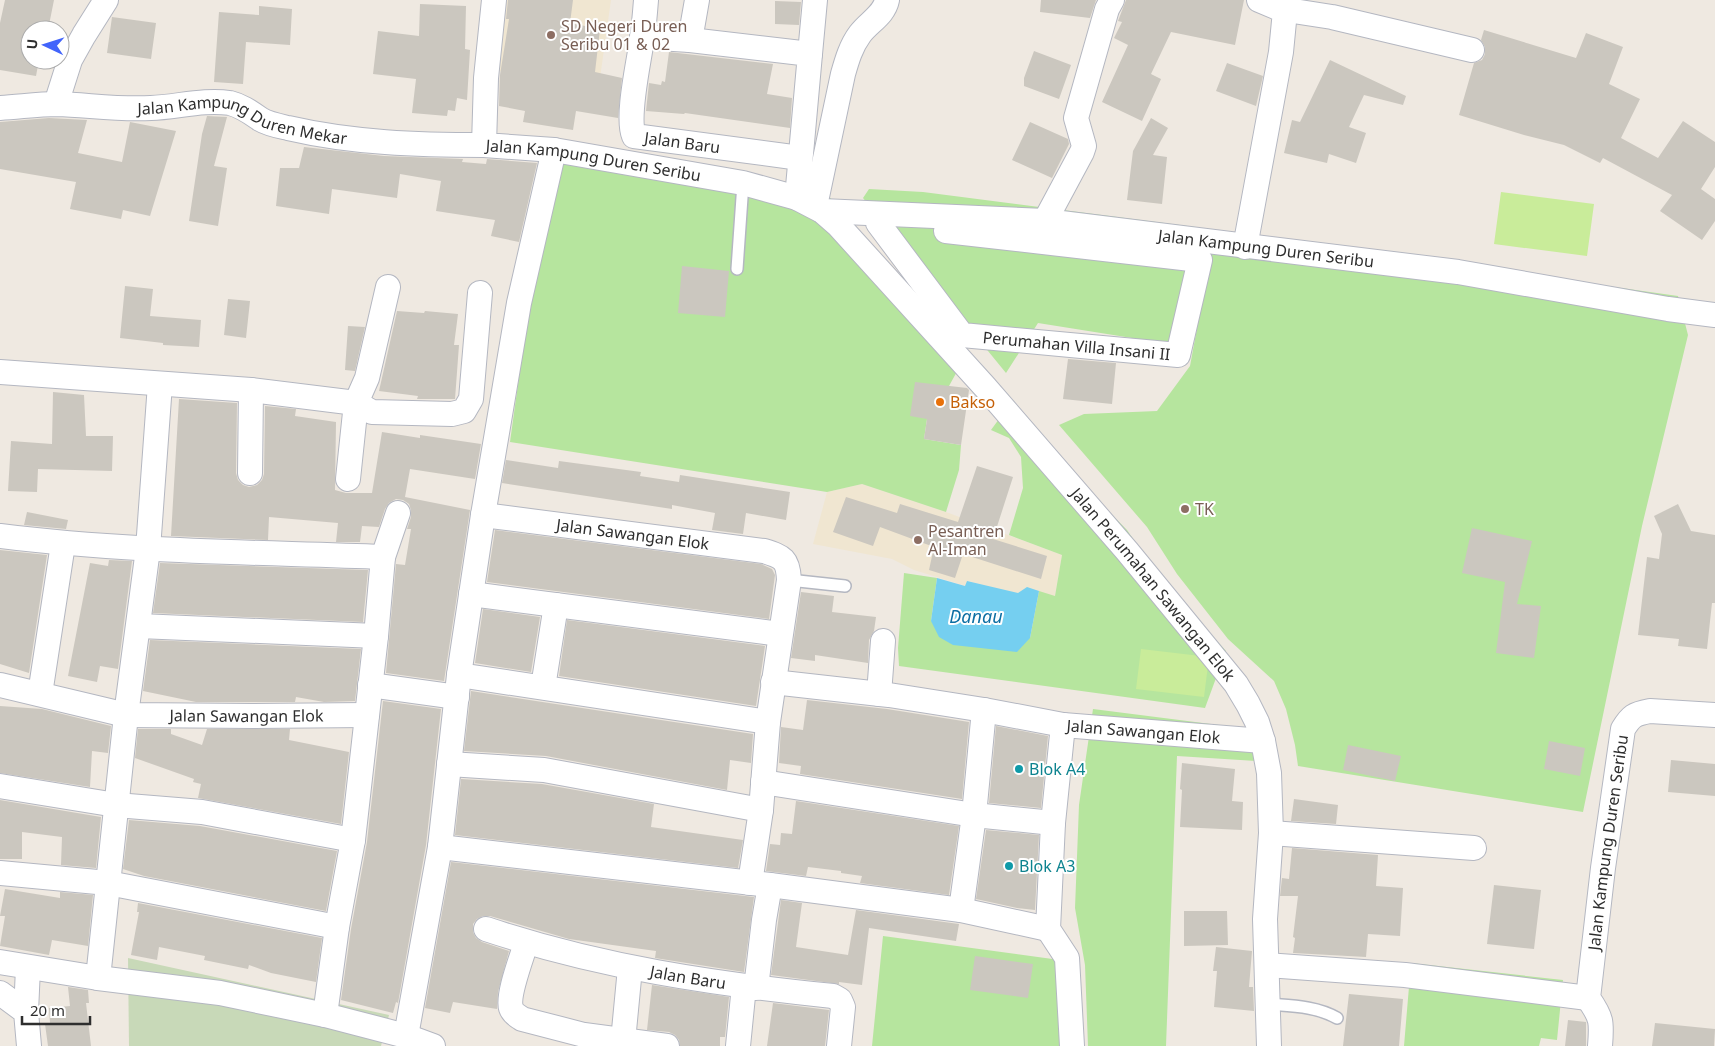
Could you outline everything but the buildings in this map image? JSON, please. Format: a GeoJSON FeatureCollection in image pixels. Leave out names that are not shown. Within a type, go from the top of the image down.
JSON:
{"type":"FeatureCollection","features":[{"type":"Feature","properties":{"kind":"street"},"geometry":{"type":"LineString","coordinates":[[56,104],[70,60],[106,0]]}},
{"type":"Feature","properties":{"kind":"street","name":"Jalan Kampung Duren Seribu"},"geometry":{"type":"LineString","coordinates":[[494,0],[486,78],[484,145],[554,150],[743,183],[818,210],[1045,221],[1458,272],[1668,309],[1715,315]]}},
{"type":"Feature","properties":{"kind":"street","name":"Jalan Baru"},"geometry":{"type":"LineString","coordinates":[[646,0],[631,112],[630,127],[634,136],[800,158]]}},
{"type":"Feature","properties":{"kind":"street"},"geometry":{"type":"LineString","coordinates":[[690,40],[697,0]]}},
{"type":"Feature","properties":{"kind":"street"},"geometry":{"type":"LineString","coordinates":[[815,0],[800,158],[818,210]]}},
{"type":"Feature","properties":{"kind":"street"},"geometry":{"type":"LineString","coordinates":[[818,210],[843,74],[854,43],[861,33],[884,10],[887,0]]}},
{"type":"Feature","properties":{"kind":"street"},"geometry":{"type":"LineString","coordinates":[[1045,221],[1084,146],[1076,118],[1107,9],[1112,0]]}},
{"type":"Feature","properties":{"kind":"street"},"geometry":{"type":"LineString","coordinates":[[1259,0],[1285,11],[1294,10],[1332,17],[1472,50]]}},
{"type":"Feature","properties":{"kind":"street"},"geometry":{"type":"LineString","coordinates":[[1244,247],[1281,52],[1285,11]]}},
{"type":"Feature","properties":{"kind":"street"},"geometry":{"type":"LineString","coordinates":[[642,37],[690,40],[810,54]]}},
{"type":"Feature","properties":{"kind":"street","name":"Jalan Kampung Duren Mekar"},"geometry":{"type":"LineString","coordinates":[[0,108],[56,104],[103,108],[151,108],[231,103],[251,111],[260,119],[269,123],[317,135],[404,144],[484,145]]}},
{"type":"Feature","properties":{"kind":"street"},"geometry":{"type":"LineString","coordinates":[[406,1036],[440,846],[458,686],[483,516],[519,302],[554,150]]}},
{"type":"Feature","properties":{"kind":"street","name":"Perumahan Villa Insani II"},"geometry":{"type":"LineString","coordinates":[[818,210],[878,223],[1200,260],[1178,355],[962,335],[878,223]]}},
{"type":"Feature","properties":{"kind":"street","name":"Jalan Perumahan Sawangan Elok"},"geometry":{"type":"LineString","coordinates":[[818,210],[986,387],[1219,662],[1248,704],[1263,741],[1269,773],[1271,833],[1265,918],[1269,1046]]}},
{"type":"Feature","properties":{"kind":"street"},"geometry":{"type":"LineString","coordinates":[[348,479],[356,403],[368,378],[388,287]]}},
{"type":"Feature","properties":{"kind":"street"},"geometry":{"type":"LineString","coordinates":[[0,372],[251,390],[356,403],[372,412],[452,414],[464,411],[471,399],[480,293]]}},
{"type":"Feature","properties":{"kind":"street"},"geometry":{"type":"LineString","coordinates":[[98,978],[126,715],[148,548],[160,384]]}},
{"type":"Feature","properties":{"kind":"street"},"geometry":{"type":"LineString","coordinates":[[250,473],[251,390]]}},
{"type":"Feature","properties":{"kind":"street"},"geometry":{"type":"LineString","coordinates":[[325,1015],[337,927],[353,840],[383,557],[398,513]]}},
{"type":"Feature","properties":{"kind":"street","name":"Jalan Sawangan Elok"},"geometry":{"type":"LineString","coordinates":[[483,516],[764,551],[783,559],[788,568],[789,580]]}},
{"type":"Feature","properties":{"kind":"street"},"geometry":{"type":"LineString","coordinates":[[0,536],[63,544],[383,557]]}},
{"type":"Feature","properties":{"kind":"street"},"geometry":{"type":"LineString","coordinates":[[40,694],[63,544]]}},
{"type":"Feature","properties":{"kind":"street"},"geometry":{"type":"LineString","coordinates":[[760,884],[761,810],[768,722],[789,580]]}},
{"type":"Feature","properties":{"kind":"street"},"geometry":{"type":"LineString","coordinates":[[471,594],[780,634]]}},
{"type":"Feature","properties":{"kind":"street"},"geometry":{"type":"LineString","coordinates":[[543,687],[556,605]]}},
{"type":"Feature","properties":{"kind":"street"},"geometry":{"type":"LineString","coordinates":[[138,626],[376,636]]}},
{"type":"Feature","properties":{"kind":"street"},"geometry":{"type":"LineString","coordinates":[[879,694],[883,641]]}},
{"type":"Feature","properties":{"kind":"street"},"geometry":{"type":"LineString","coordinates":[[773,682],[879,694],[984,710],[1063,725]]}},
{"type":"Feature","properties":{"kind":"street","name":"Jalan Sawangan Elok"},"geometry":{"type":"LineString","coordinates":[[0,685],[126,715],[367,715]]}},
{"type":"Feature","properties":{"kind":"street"},"geometry":{"type":"LineString","coordinates":[[370,685],[543,687],[768,722]]}},
{"type":"Feature","properties":{"kind":"street"},"geometry":{"type":"LineString","coordinates":[[961,910],[974,814],[984,710]]}},
{"type":"Feature","properties":{"kind":"street","name":"Jalan Kampung Duren Seribu"},"geometry":{"type":"LineString","coordinates":[[1588,998],[1603,868],[1623,729],[1630,718],[1639,713],[1650,711],[1715,715]]}},
{"type":"Feature","properties":{"kind":"street","name":"Jalan Sawangan Elok"},"geometry":{"type":"LineString","coordinates":[[1048,929],[1052,823],[1063,725],[1263,741]]}},
{"type":"Feature","properties":{"kind":"street"},"geometry":{"type":"LineString","coordinates":[[449,764],[544,770],[761,810]]}},
{"type":"Feature","properties":{"kind":"street"},"geometry":{"type":"LineString","coordinates":[[763,782],[974,814],[1052,823]]}},
{"type":"Feature","properties":{"kind":"street"},"geometry":{"type":"LineString","coordinates":[[0,786],[116,805],[202,812],[353,840]]}},
{"type":"Feature","properties":{"kind":"street"},"geometry":{"type":"LineString","coordinates":[[1271,833],[1474,848]]}},
{"type":"Feature","properties":{"kind":"street"},"geometry":{"type":"LineString","coordinates":[[440,846],[961,910],[1048,929],[1067,958],[1072,1046]]}},
{"type":"Feature","properties":{"kind":"street"},"geometry":{"type":"LineString","coordinates":[[0,873],[108,883],[337,927]]}},
{"type":"Feature","properties":{"kind":"street","name":"Jalan Baru"},"geometry":{"type":"LineString","coordinates":[[738,1046],[764,920],[760,884]]}},
{"type":"Feature","properties":{"kind":"street","name":"Jalan Baru"},"geometry":{"type":"LineString","coordinates":[[486,929],[526,942],[630,968],[750,987],[833,996],[840,1000],[843,1006],[839,1046]]}},
{"type":"Feature","properties":{"kind":"street"},"geometry":{"type":"LineString","coordinates":[[526,942],[511,994],[511,1008],[515,1015],[583,1041],[624,1040],[667,1046]]}},
{"type":"Feature","properties":{"kind":"street"},"geometry":{"type":"LineString","coordinates":[[0,962],[98,978],[220,993],[325,1015],[406,1036],[433,1046]]}},
{"type":"Feature","properties":{"kind":"street"},"geometry":{"type":"LineString","coordinates":[[1267,965],[1405,975],[1588,998],[1596,1009],[1602,1024],[1600,1046]]}},
{"type":"Feature","properties":{"kind":"street"},"geometry":{"type":"LineString","coordinates":[[28,968],[26,1012],[29,1046]]}},
{"type":"Feature","properties":{"kind":"street","name":"Jalan Baru"},"geometry":{"type":"LineString","coordinates":[[624,1040],[630,968]]}},
{"type":"Feature","properties":{"kind":"street"},"geometry":{"type":"LineString","coordinates":[[0,993],[26,1012]]}},
{"type":"Feature","properties":{"kind":"lane"},"geometry":{"type":"LineString","coordinates":[[737,269],[743,183]]}},
{"type":"Feature","properties":{"kind":"lane"},"geometry":{"type":"LineString","coordinates":[[789,580],[845,586]]}},
{"type":"Feature","properties":{"kind":"lane"},"geometry":{"type":"LineString","coordinates":[[1268,1004],[1308,1008],[1328,1013],[1337,1018]]}},
{"type":"Feature","properties":{"kind":"shaded area","name":"SD Negeri Duren Seribu 01 & 02"},"geometry":{"type":"Polygon","coordinates":[[[502,0],[611,0],[599,85],[492,70],[502,0]]]}},
{"type":"Feature","properties":{"kind":"shaded area","name":"Pesantren Al-Iman"},"geometry":{"type":"Polygon","coordinates":[[[862,484],[946,512],[1062,555],[1055,596],[1018,594],[968,581],[966,586],[914,570],[892,559],[813,544],[827,492],[862,484]]]}},
{"type":"Feature","properties":{"kind":"green space"},"geometry":{"type":"Polygon","coordinates":[[[563,150],[821,187],[965,357],[949,386],[927,419],[924,439],[961,445],[959,470],[946,512],[862,484],[827,492],[510,442],[531,290],[563,150]]]}},
{"type":"Feature","properties":{"kind":"green space"},"geometry":{"type":"Polygon","coordinates":[[[869,189],[923,192],[1195,227],[1176,345],[1038,323],[1006,373],[863,198],[869,189]]]}},
{"type":"Feature","properties":{"kind":"green space"},"geometry":{"type":"Polygon","coordinates":[[[1501,192],[1594,204],[1587,256],[1494,244],[1501,192]]]}},
{"type":"Feature","properties":{"kind":"green space"},"geometry":{"type":"Polygon","coordinates":[[[1212,230],[1678,296],[1688,335],[1642,526],[1583,812],[1298,766],[1286,709],[1274,681],[1228,639],[1177,574],[1147,527],[1059,425],[1084,414],[1157,411],[1190,366],[1207,274],[1212,230]]]}},
{"type":"Feature","properties":{"kind":"green space"},"geometry":{"type":"Polygon","coordinates":[[[1007,408],[1127,530],[1159,577],[1226,651],[1205,708],[899,666],[898,648],[904,573],[937,578],[931,621],[1030,638],[1039,591],[1055,596],[1062,555],[1009,535],[1023,488],[1021,457],[1009,438],[991,430],[1007,408]]]}},
{"type":"Feature","properties":{"kind":"green space"},"geometry":{"type":"Polygon","coordinates":[[[1141,649],[1209,657],[1204,697],[1136,689],[1141,649]]]}},
{"type":"Feature","properties":{"kind":"green space"},"geometry":{"type":"Polygon","coordinates":[[[1093,709],[1258,730],[1273,762],[1177,756],[1166,1046],[1088,1046],[1085,965],[1075,908],[1079,805],[1093,709]]]}},
{"type":"Feature","properties":{"kind":"green space"},"geometry":{"type":"Polygon","coordinates":[[[883,936],[1067,961],[1066,1046],[872,1046],[883,936]]]}},
{"type":"Feature","properties":{"kind":"green space"},"geometry":{"type":"Polygon","coordinates":[[[128,958],[389,1015],[381,1046],[129,1046],[128,958]]]}},
{"type":"Feature","properties":{"kind":"green space"},"geometry":{"type":"Polygon","coordinates":[[[1411,963],[1563,980],[1557,1040],[1541,1038],[1539,1046],[1404,1046],[1411,963]]]}},
{"type":"Feature","properties":{"kind":"water","name":"Danau"},"geometry":{"type":"Polygon","coordinates":[[[937,578],[965,586],[967,581],[1018,593],[1027,587],[1039,591],[1030,638],[1017,652],[953,645],[939,637],[931,621],[937,578]]]}},
{"type":"Feature","properties":{"kind":"place","name":"SD Negeri Duren Seribu 01 & 02"},"geometry":{"type":"Point","coordinates":[551,35]}},
{"type":"Feature","properties":{"kind":"place","name":"Bakso"},"geometry":{"type":"Point","coordinates":[940,402]}},
{"type":"Feature","properties":{"kind":"place","name":"TK"},"geometry":{"type":"Point","coordinates":[1185,509]}},
{"type":"Feature","properties":{"kind":"place","name":"Pesantren Al-Iman"},"geometry":{"type":"Point","coordinates":[918,540]}},
{"type":"Feature","properties":{"kind":"place","name":"Blok A4"},"geometry":{"type":"Point","coordinates":[1019,769]}},
{"type":"Feature","properties":{"kind":"place","name":"Blok A3"},"geometry":{"type":"Point","coordinates":[1009,866]}}]}
